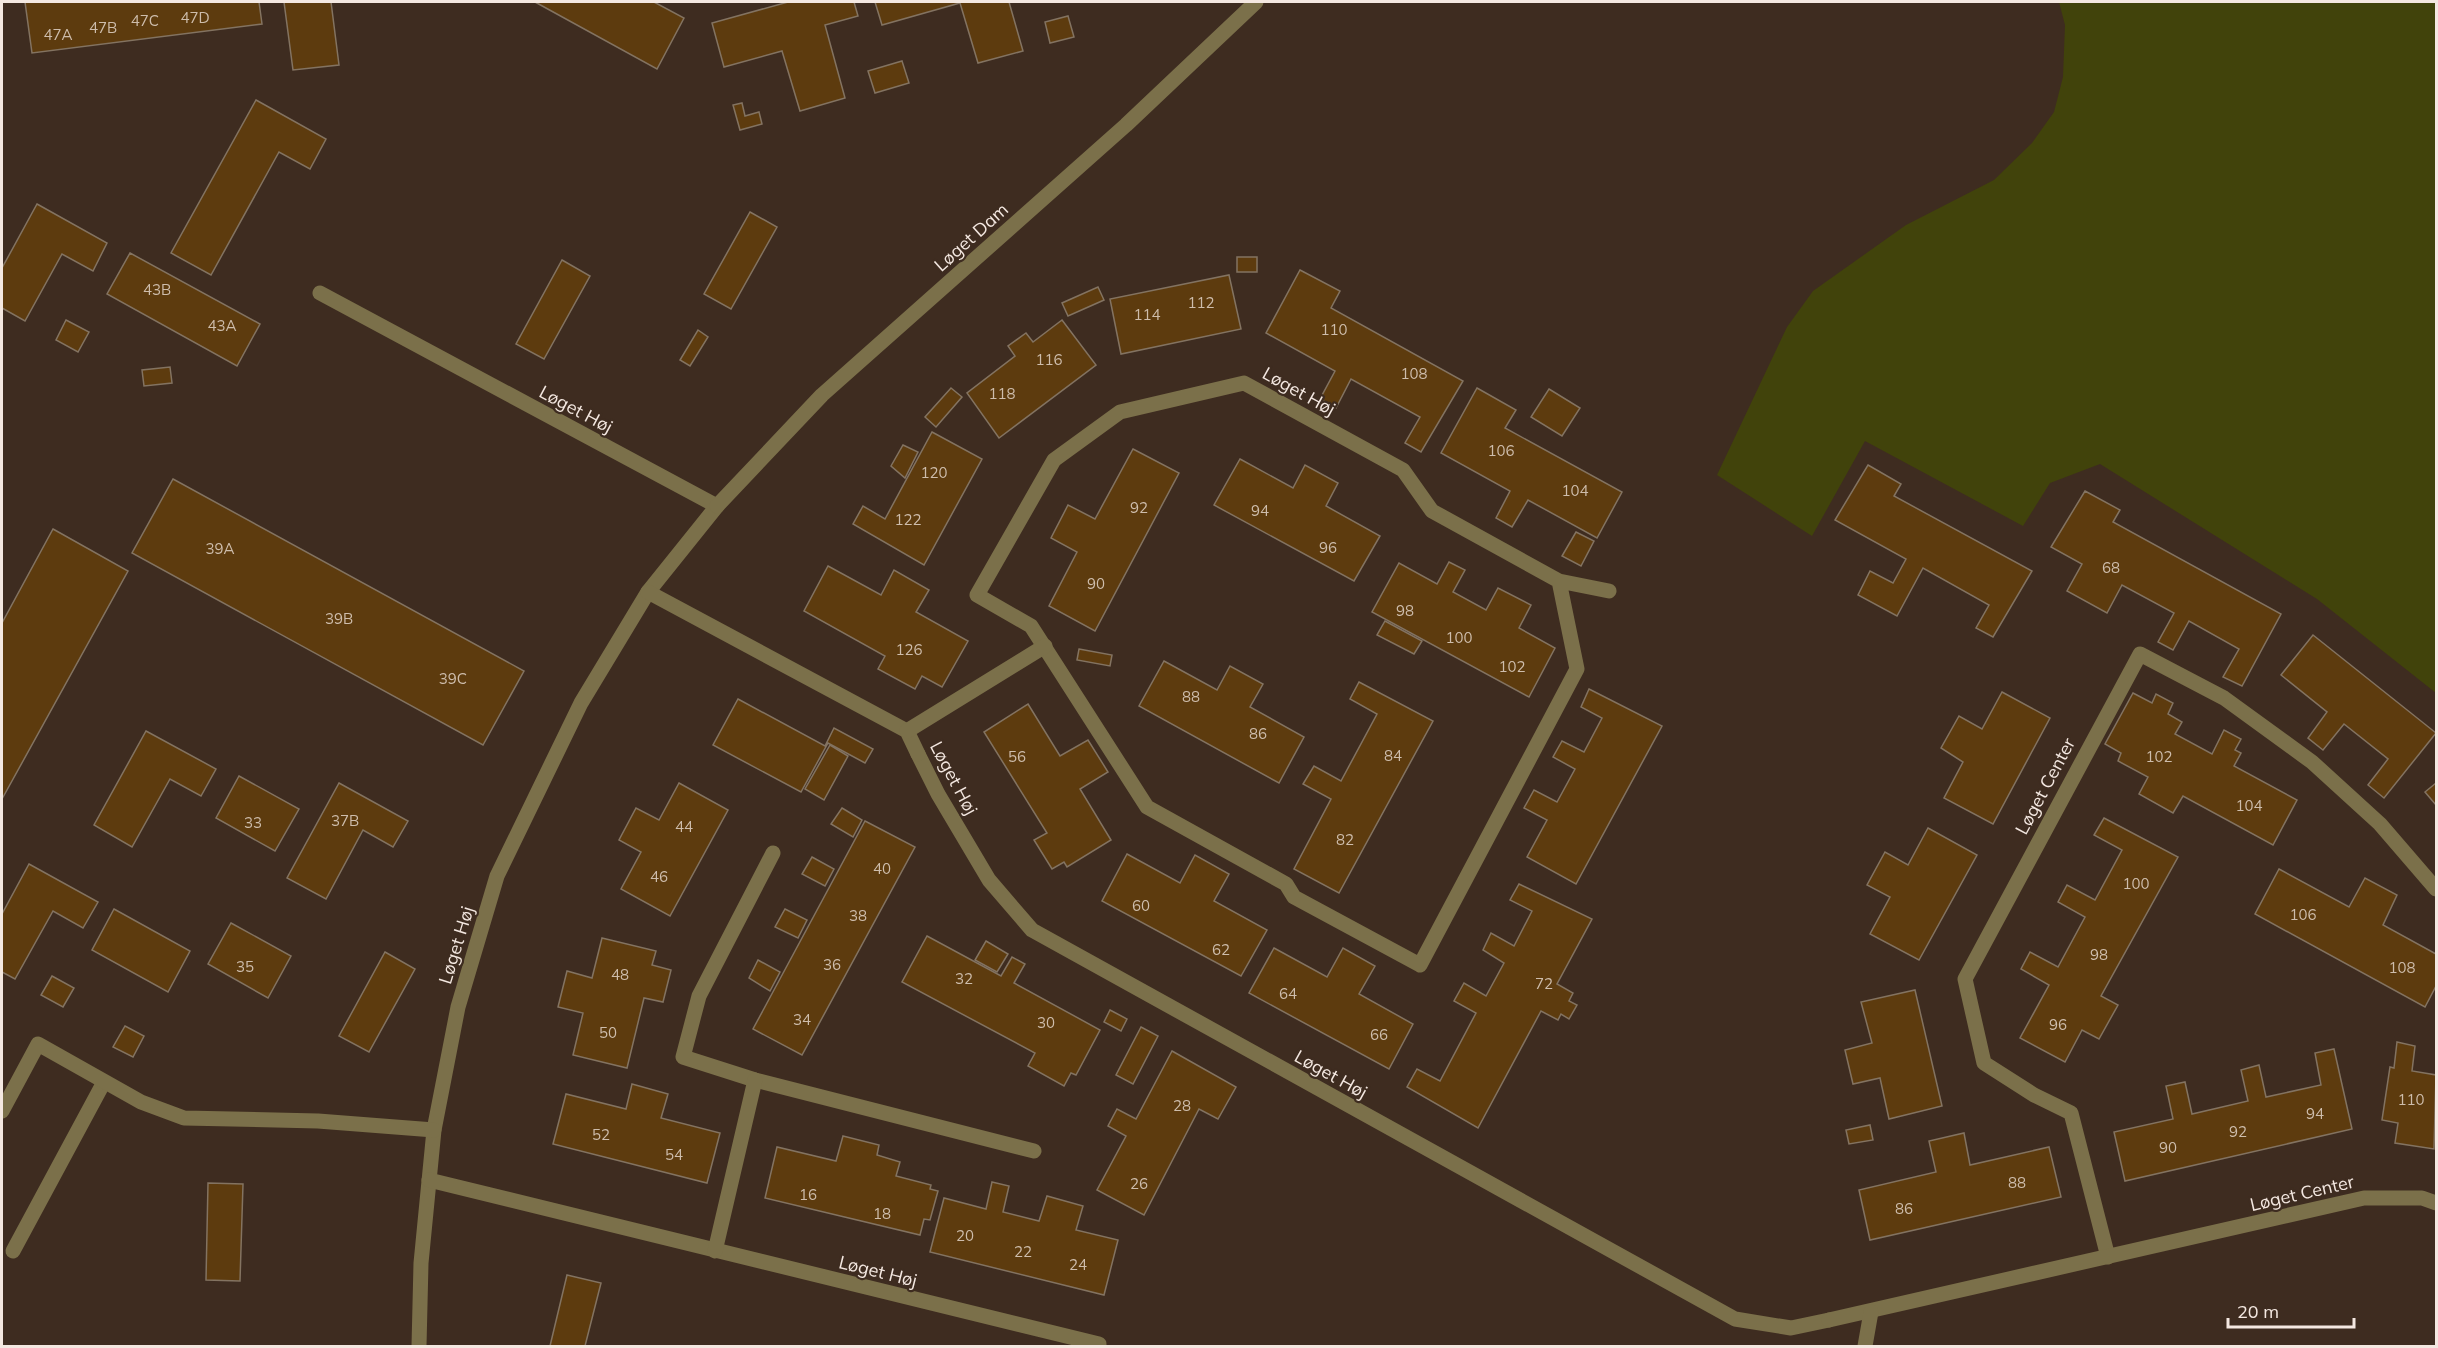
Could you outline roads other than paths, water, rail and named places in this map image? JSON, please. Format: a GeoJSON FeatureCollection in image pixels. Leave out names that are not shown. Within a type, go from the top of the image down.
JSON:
{"type":"FeatureCollection","features":[{"type":"Feature","properties":{"kind":"street","name":"Løget Dam"},"geometry":{"type":"LineString","coordinates":[[717,506],[822,395],[1126,125],[1256,2]]}},
{"type":"Feature","properties":{"kind":"street","name":"Løget Høj"},"geometry":{"type":"LineString","coordinates":[[320,293],[717,506],[648,592],[576,713],[497,876],[458,1007],[434,1130],[421,1263],[419,1347]]}},
{"type":"Feature","properties":{"kind":"street","name":"Løget Høj"},"geometry":{"type":"LineString","coordinates":[[1558,582],[1577,669],[1420,964],[1294,897],[1287,884],[1147,807],[1031,626],[977,595],[1054,460],[1120,412],[1244,383],[1403,470],[1432,511],[1558,582],[1609,591]]}},
{"type":"Feature","properties":{"kind":"street","name":"Løget Høj"},"geometry":{"type":"LineString","coordinates":[[648,592],[907,731],[938,794],[989,880],[1032,930],[1735,1319],[1791,1328],[1829,1320]]}},
{"type":"Feature","properties":{"kind":"street","name":"Løget Høj"},"geometry":{"type":"LineString","coordinates":[[907,731],[1045,646]]}},
{"type":"Feature","properties":{"kind":"street","name":"Løget Center"},"geometry":{"type":"LineString","coordinates":[[2108,1257],[2071,1113],[2034,1095],[1984,1063],[1965,979],[2140,654],[2224,698],[2312,762],[2380,824],[2436,889]]}},
{"type":"Feature","properties":{"kind":"street"},"geometry":{"type":"LineString","coordinates":[[773,853],[699,996],[683,1056],[755,1080],[1034,1151]]}},
{"type":"Feature","properties":{"kind":"street"},"geometry":{"type":"LineString","coordinates":[[2,1110],[38,1044],[141,1102],[184,1118],[318,1121],[434,1130]]}},
{"type":"Feature","properties":{"kind":"street"},"geometry":{"type":"LineString","coordinates":[[715,1251],[755,1080]]}},
{"type":"Feature","properties":{"kind":"street"},"geometry":{"type":"LineString","coordinates":[[13,1251],[104,1082]]}},
{"type":"Feature","properties":{"kind":"street","name":"Løget Høj"},"geometry":{"type":"LineString","coordinates":[[429,1180],[1099,1344],[1098,1347]]}},
{"type":"Feature","properties":{"kind":"street","name":"Løget Center"},"geometry":{"type":"LineString","coordinates":[[1829,1320],[2364,1198],[2422,1198],[2436,1203]]}},
{"type":"Feature","properties":{"kind":"street"},"geometry":{"type":"LineString","coordinates":[[1865,1347],[1871,1312]]}}]}
